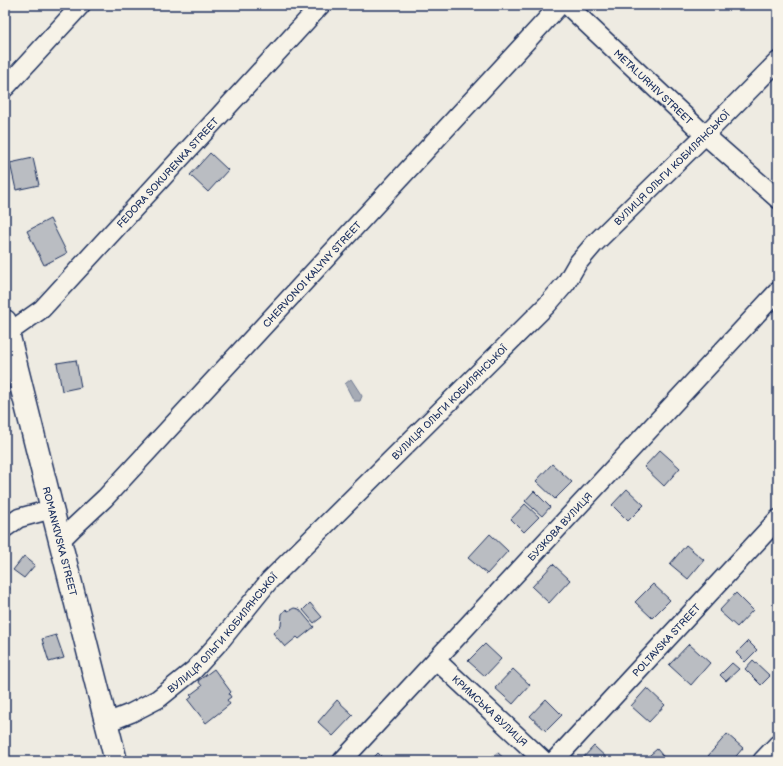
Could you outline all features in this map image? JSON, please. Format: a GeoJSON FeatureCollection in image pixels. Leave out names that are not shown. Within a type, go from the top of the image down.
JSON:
{"type":"FeatureCollection","features":[{"type":"Feature","properties":{"kind":"main road","name":"ROMANKIVSKA STREET"},"geometry":{"type":"LineString","coordinates":[[6,327],[116,761]]}},
{"type":"Feature","properties":{"kind":"street"},"geometry":{"type":"LineString","coordinates":[[5,88],[82,5]]}},
{"type":"Feature","properties":{"kind":"street","name":"FEDORA SOKURENKA STREET"},"geometry":{"type":"LineString","coordinates":[[6,327],[42,308],[322,5]]}},
{"type":"Feature","properties":{"kind":"street","name":"CHERVONOI KALYNY STREET"},"geometry":{"type":"LineString","coordinates":[[60,541],[105,498],[560,5]]}},
{"type":"Feature","properties":{"kind":"street","name":"METALURHIV STREET"},"geometry":{"type":"LineString","coordinates":[[567,5],[705,134],[778,199]]}},
{"type":"Feature","properties":{"kind":"street","name":"ВУЛИЦЯ ОЛЬГИ КОБИЛЯНСЬКОЇ"},"geometry":{"type":"LineString","coordinates":[[106,723],[131,713],[158,699],[194,670],[269,581],[547,305],[566,283],[577,264],[594,244],[778,60]]}},
{"type":"Feature","properties":{"kind":"street","name":"БУЗКОВА ВУЛИЦЯ"},"geometry":{"type":"LineString","coordinates":[[342,761],[778,292]]}},
{"type":"Feature","properties":{"kind":"street"},"geometry":{"type":"LineString","coordinates":[[5,528],[19,518],[52,509]]}},
{"type":"Feature","properties":{"kind":"street","name":"POLTAVSKA STREET"},"geometry":{"type":"LineString","coordinates":[[554,761],[778,519]]}},
{"type":"Feature","properties":{"kind":"street","name":"КРИМСЬКА ВУЛИЦЯ"},"geometry":{"type":"LineString","coordinates":[[436,660],[544,761]]}},
{"type":"Feature","properties":{"kind":"street"},"geometry":{"type":"LineString","coordinates":[[762,761],[778,744]]}},
{"type":"Feature","properties":{"kind":"shaded area"},"geometry":{"type":"Polygon","coordinates":[[[351,379],[362,396],[360,401],[354,401],[345,384],[351,379]]]}},
{"type":"Feature","properties":{"kind":"building"},"geometry":{"type":"Polygon","coordinates":[[[210,153],[228,170],[208,192],[190,175],[210,153]]]}},
{"type":"Feature","properties":{"kind":"building"},"geometry":{"type":"Polygon","coordinates":[[[33,158],[39,185],[16,190],[10,163],[33,158]]]}},
{"type":"Feature","properties":{"kind":"building"},"geometry":{"type":"Polygon","coordinates":[[[50,219],[67,253],[44,265],[27,231],[50,219]]]}},
{"type":"Feature","properties":{"kind":"building"},"geometry":{"type":"Polygon","coordinates":[[[76,360],[81,387],[62,391],[57,363],[76,360]]]}},
{"type":"Feature","properties":{"kind":"building"},"geometry":{"type":"Polygon","coordinates":[[[660,450],[680,468],[664,486],[644,467],[660,450]]]}},
{"type":"Feature","properties":{"kind":"building"},"geometry":{"type":"Polygon","coordinates":[[[552,464],[572,482],[555,499],[536,481],[552,464]]]}},
{"type":"Feature","properties":{"kind":"building"},"geometry":{"type":"Polygon","coordinates":[[[627,489],[644,505],[628,521],[612,505],[627,489]]]}},
{"type":"Feature","properties":{"kind":"building"},"geometry":{"type":"Polygon","coordinates":[[[534,491],[550,507],[542,516],[525,501],[534,491]]]}},
{"type":"Feature","properties":{"kind":"building"},"geometry":{"type":"Polygon","coordinates":[[[525,504],[539,517],[524,532],[511,519],[525,504]]]}},
{"type":"Feature","properties":{"kind":"building"},"geometry":{"type":"Polygon","coordinates":[[[490,534],[508,551],[487,574],[468,558],[490,534]]]}},
{"type":"Feature","properties":{"kind":"building"},"geometry":{"type":"Polygon","coordinates":[[[686,545],[704,560],[688,579],[670,564],[686,545]]]}},
{"type":"Feature","properties":{"kind":"building"},"geometry":{"type":"Polygon","coordinates":[[[24,556],[35,565],[24,578],[13,570],[24,556]]]}},
{"type":"Feature","properties":{"kind":"building"},"geometry":{"type":"Polygon","coordinates":[[[553,564],[570,580],[549,603],[532,587],[553,564]]]}},
{"type":"Feature","properties":{"kind":"building"},"geometry":{"type":"Polygon","coordinates":[[[5,583],[10,589],[5,594],[5,583]]]}},
{"type":"Feature","properties":{"kind":"building"},"geometry":{"type":"Polygon","coordinates":[[[653,584],[670,600],[652,618],[635,602],[653,584]]]}},
{"type":"Feature","properties":{"kind":"building"},"geometry":{"type":"Polygon","coordinates":[[[736,593],[753,610],[737,627],[719,611],[736,593]]]}},
{"type":"Feature","properties":{"kind":"building"},"geometry":{"type":"Polygon","coordinates":[[[310,603],[322,617],[314,623],[303,610],[310,603]]]}},
{"type":"Feature","properties":{"kind":"building"},"geometry":{"type":"Polygon","coordinates":[[[294,608],[299,609],[314,627],[299,639],[297,637],[285,647],[273,633],[281,626],[282,614],[286,609],[288,611],[294,608]]]}},
{"type":"Feature","properties":{"kind":"building"},"geometry":{"type":"Polygon","coordinates":[[[56,635],[64,658],[49,662],[42,639],[56,635]]]}},
{"type":"Feature","properties":{"kind":"building"},"geometry":{"type":"Polygon","coordinates":[[[748,641],[757,650],[745,662],[736,653],[748,641]]]}},
{"type":"Feature","properties":{"kind":"building"},"geometry":{"type":"Polygon","coordinates":[[[485,644],[501,659],[485,676],[468,661],[485,644]]]}},
{"type":"Feature","properties":{"kind":"building"},"geometry":{"type":"Polygon","coordinates":[[[689,644],[710,663],[691,685],[669,665],[689,644]]]}},
{"type":"Feature","properties":{"kind":"building"},"geometry":{"type":"Polygon","coordinates":[[[753,660],[770,676],[761,685],[745,669],[753,660]]]}},
{"type":"Feature","properties":{"kind":"building"},"geometry":{"type":"Polygon","coordinates":[[[732,663],[739,669],[726,681],[720,675],[732,663]]]}},
{"type":"Feature","properties":{"kind":"building"},"geometry":{"type":"Polygon","coordinates":[[[214,669],[231,692],[229,694],[231,697],[227,700],[230,704],[206,723],[188,700],[192,697],[190,695],[202,686],[198,681],[214,669]]]}},
{"type":"Feature","properties":{"kind":"building"},"geometry":{"type":"Polygon","coordinates":[[[513,669],[530,685],[513,704],[495,688],[513,669]]]}},
{"type":"Feature","properties":{"kind":"building"},"geometry":{"type":"Polygon","coordinates":[[[647,688],[665,705],[649,722],[631,706],[647,688]]]}},
{"type":"Feature","properties":{"kind":"building"},"geometry":{"type":"Polygon","coordinates":[[[546,699],[562,715],[546,731],[530,716],[546,699]]]}},
{"type":"Feature","properties":{"kind":"building"},"geometry":{"type":"Polygon","coordinates":[[[337,700],[353,715],[333,736],[318,722],[337,700]]]}},
{"type":"Feature","properties":{"kind":"building"},"geometry":{"type":"Polygon","coordinates":[[[727,734],[743,748],[732,761],[714,761],[708,756],[727,734]]]}},
{"type":"Feature","properties":{"kind":"building"},"geometry":{"type":"Polygon","coordinates":[[[594,746],[610,761],[580,761],[594,746]]]}},
{"type":"Feature","properties":{"kind":"building"},"geometry":{"type":"Polygon","coordinates":[[[657,749],[667,761],[644,760],[657,749]]]}},
{"type":"Feature","properties":{"kind":"building"},"geometry":{"type":"Polygon","coordinates":[[[497,752],[507,761],[488,761],[497,752]]]}},
{"type":"Feature","properties":{"kind":"building"},"geometry":{"type":"Polygon","coordinates":[[[378,753],[386,761],[370,761],[378,753]]]}}]}
